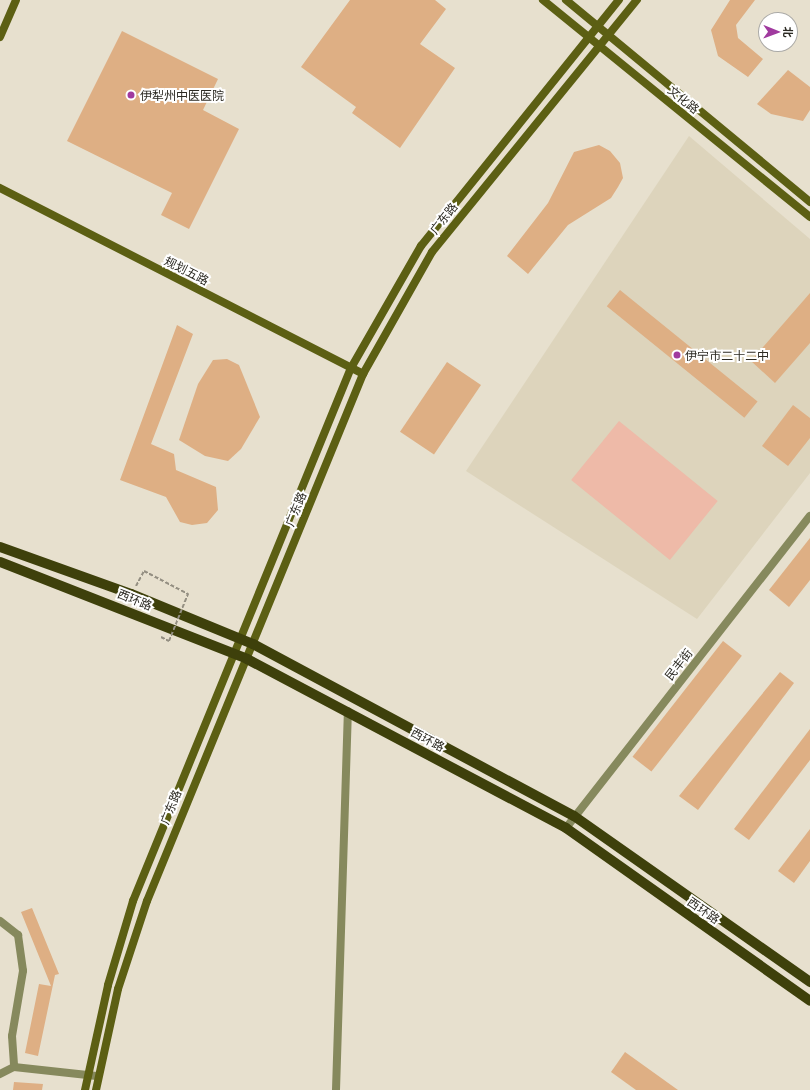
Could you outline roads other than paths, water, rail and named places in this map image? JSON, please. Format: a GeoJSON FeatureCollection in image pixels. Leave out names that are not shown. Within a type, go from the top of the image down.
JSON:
{"type":"FeatureCollection","features":[{"type":"Feature","properties":{"kind":"main road","name":"西环路"},"geometry":{"type":"LineString","coordinates":[[0,547],[131,594],[253,644],[574,816],[810,982]]}},
{"type":"Feature","properties":{"kind":"main road","name":"西环路"},"geometry":{"type":"LineString","coordinates":[[0,562],[125,609],[235,656],[247,659],[348,711],[566,828],[810,1001]]}},
{"type":"Feature","properties":{"kind":"street"},"geometry":{"type":"LineString","coordinates":[[0,37],[16,0]]}},
{"type":"Feature","properties":{"kind":"street","name":"文化路"},"geometry":{"type":"LineString","coordinates":[[543,0],[810,217]]}},
{"type":"Feature","properties":{"kind":"street","name":"文化路"},"geometry":{"type":"LineString","coordinates":[[566,0],[810,202]]}},
{"type":"Feature","properties":{"kind":"street","name":"广东路"},"geometry":{"type":"LineString","coordinates":[[85,1090],[87,1074],[108,985],[133,901],[242,639],[351,368],[421,246],[620,0]]}},
{"type":"Feature","properties":{"kind":"street","name":"广东路"},"geometry":{"type":"LineString","coordinates":[[96,1090],[97,1076],[118,989],[147,901],[363,374],[432,252],[637,0]]}},
{"type":"Feature","properties":{"kind":"street","name":"规划五路"},"geometry":{"type":"LineString","coordinates":[[0,188],[363,374]]}},
{"type":"Feature","properties":{"kind":"street","name":"民丰街"},"geometry":{"type":"LineString","coordinates":[[566,828],[810,516]]}},
{"type":"Feature","properties":{"kind":"street"},"geometry":{"type":"LineString","coordinates":[[336,1090],[348,711]]}},
{"type":"Feature","properties":{"kind":"street"},"geometry":{"type":"LineString","coordinates":[[0,921],[18,935],[24,971],[12,1036],[14,1067]]}},
{"type":"Feature","properties":{"kind":"street"},"geometry":{"type":"LineString","coordinates":[[0,1074],[14,1067],[97,1076]]}},
{"type":"Feature","properties":{"kind":"place","name":"伊犁州中医医院"},"geometry":{"type":"Point","coordinates":[131,95]}},
{"type":"Feature","properties":{"kind":"place","name":"伊宁市二十二中"},"geometry":{"type":"Point","coordinates":[677,355]}}]}
